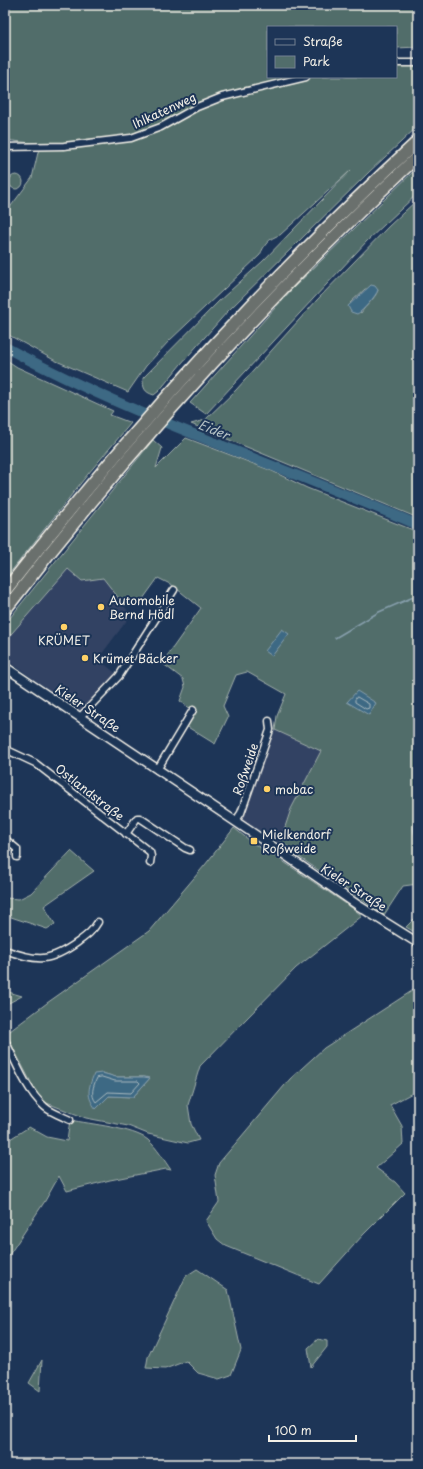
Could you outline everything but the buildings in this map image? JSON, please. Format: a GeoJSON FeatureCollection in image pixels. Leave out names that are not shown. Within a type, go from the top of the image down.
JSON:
{"type":"FeatureCollection","features":[{"type":"Feature","properties":{"kind":"highway"},"geometry":{"type":"LineString","coordinates":[[5,591],[73,506],[199,360],[283,271],[363,192],[418,141]]}},
{"type":"Feature","properties":{"kind":"highway"},"geometry":{"type":"LineString","coordinates":[[5,610],[77,519],[150,433],[249,322],[373,198],[418,156]]}},
{"type":"Feature","properties":{"kind":"street"},"geometry":{"type":"LineString","coordinates":[[397,63],[418,63]]}},
{"type":"Feature","properties":{"kind":"street","name":"Ihlkatenweg"},"geometry":{"type":"LineString","coordinates":[[5,147],[64,146],[131,138],[161,126],[197,107],[222,97],[302,78]]}},
{"type":"Feature","properties":{"kind":"street"},"geometry":{"type":"LineString","coordinates":[[80,717],[119,676],[174,590]]}},
{"type":"Feature","properties":{"kind":"street","name":"Kieler Straße"},"geometry":{"type":"LineString","coordinates":[[5,667],[359,906],[418,943]]}},
{"type":"Feature","properties":{"kind":"street"},"geometry":{"type":"LineString","coordinates":[[158,770],[193,710]]}},
{"type":"Feature","properties":{"kind":"street","name":"Roßweide"},"geometry":{"type":"LineString","coordinates":[[235,822],[241,813],[270,730],[269,720]]}},
{"type":"Feature","properties":{"kind":"street","name":"Ostlandstraße"},"geometry":{"type":"LineString","coordinates":[[5,749],[35,763],[150,852],[150,863]]}},
{"type":"Feature","properties":{"kind":"street"},"geometry":{"type":"LineString","coordinates":[[126,834],[137,818],[140,818],[190,850]]}},
{"type":"Feature","properties":{"kind":"street"},"geometry":{"type":"LineString","coordinates":[[5,840],[17,850],[17,857]]}},
{"type":"Feature","properties":{"kind":"street"},"geometry":{"type":"LineString","coordinates":[[5,950],[33,958],[45,959],[57,956],[89,934],[98,922]]}},
{"type":"Feature","properties":{"kind":"street"},"geometry":{"type":"LineString","coordinates":[[5,1040],[20,1071],[38,1101],[46,1108],[70,1120]]}},
{"type":"Feature","properties":{"kind":"shaded area"},"geometry":{"type":"Polygon","coordinates":[[[68,569],[82,580],[103,578],[131,615],[98,659],[118,675],[80,711],[5,659],[5,641],[68,569]]]}},
{"type":"Feature","properties":{"kind":"shaded area"},"geometry":{"type":"Polygon","coordinates":[[[275,730],[322,750],[291,809],[280,843],[242,820],[275,730]]]}},
{"type":"Feature","properties":{"kind":"green space"},"geometry":{"type":"Polygon","coordinates":[[[5,5],[418,5],[418,47],[397,48],[397,26],[267,26],[267,78],[397,78],[397,63],[418,63],[418,126],[368,173],[228,311],[154,395],[146,391],[143,378],[219,301],[263,261],[351,170],[280,235],[267,242],[260,255],[169,341],[146,366],[128,392],[54,360],[5,333],[5,214],[32,178],[40,144],[5,140],[5,5]]]}},
{"type":"Feature","properties":{"kind":"green space"},"geometry":{"type":"Polygon","coordinates":[[[418,167],[418,193],[367,241],[206,414],[190,403],[292,289],[418,167]]]}},
{"type":"Feature","properties":{"kind":"green space"},"geometry":{"type":"Polygon","coordinates":[[[13,175],[19,175],[23,179],[23,185],[19,189],[13,189],[9,185],[9,179],[13,175]]]}},
{"type":"Feature","properties":{"kind":"green space"},"geometry":{"type":"Polygon","coordinates":[[[418,199],[418,518],[191,424],[205,420],[236,390],[317,300],[389,226],[418,199]],[[365,289],[350,303],[361,313],[378,290],[365,289]]]}},
{"type":"Feature","properties":{"kind":"green space"},"geometry":{"type":"Polygon","coordinates":[[[5,359],[17,367],[113,411],[110,415],[131,423],[88,474],[5,579],[5,359]]]}},
{"type":"Feature","properties":{"kind":"green space"},"geometry":{"type":"Polygon","coordinates":[[[186,438],[272,471],[307,488],[418,532],[418,884],[403,886],[384,915],[289,850],[290,848],[280,842],[291,809],[321,751],[275,730],[277,716],[286,694],[247,672],[236,675],[223,706],[228,717],[215,744],[186,726],[191,709],[180,701],[185,687],[183,679],[162,663],[201,608],[172,585],[158,578],[140,603],[124,605],[103,578],[82,581],[68,569],[5,641],[5,624],[153,440],[162,448],[156,468],[186,438]]]}},
{"type":"Feature","properties":{"kind":"green space"},"geometry":{"type":"Polygon","coordinates":[[[234,828],[254,844],[275,856],[362,916],[296,968],[200,1066],[188,1105],[191,1124],[199,1140],[188,1143],[148,1134],[128,1126],[86,1118],[44,1102],[38,1096],[6,1034],[149,931],[234,828]],[[102,1073],[109,1096],[133,1097],[150,1078],[144,1077],[116,1077],[102,1073]]]}},
{"type":"Feature","properties":{"kind":"green space"},"geometry":{"type":"Polygon","coordinates":[[[71,851],[94,871],[44,906],[55,924],[47,929],[5,915],[5,898],[19,899],[31,893],[71,851]]]}},
{"type":"Feature","properties":{"kind":"green space"},"geometry":{"type":"Polygon","coordinates":[[[418,915],[418,934],[406,927],[418,915]]]}},
{"type":"Feature","properties":{"kind":"green space"},"geometry":{"type":"Polygon","coordinates":[[[418,987],[418,1090],[390,1105],[402,1126],[403,1144],[376,1168],[395,1182],[405,1193],[363,1235],[319,1284],[226,1246],[217,1239],[206,1221],[219,1202],[215,1175],[219,1163],[290,1079],[324,1048],[418,987]]]}},
{"type":"Feature","properties":{"kind":"green space"},"geometry":{"type":"Polygon","coordinates":[[[5,991],[22,996],[5,1005],[5,991]]]}},
{"type":"Feature","properties":{"kind":"green space"},"geometry":{"type":"Polygon","coordinates":[[[70,1120],[122,1129],[141,1136],[148,1140],[171,1170],[166,1169],[110,1180],[67,1191],[59,1176],[45,1201],[5,1261],[5,1132],[10,1139],[29,1127],[47,1137],[67,1141],[70,1120]]]}},
{"type":"Feature","properties":{"kind":"green space"},"geometry":{"type":"Polygon","coordinates":[[[197,1269],[228,1290],[241,1350],[231,1375],[219,1379],[198,1373],[186,1361],[165,1369],[146,1368],[148,1357],[186,1276],[197,1269]]]}},
{"type":"Feature","properties":{"kind":"green space"},"geometry":{"type":"Polygon","coordinates":[[[318,1339],[327,1341],[327,1347],[311,1367],[308,1348],[318,1339]]]}},
{"type":"Feature","properties":{"kind":"green space"},"geometry":{"type":"Polygon","coordinates":[[[42,1360],[40,1391],[29,1383],[42,1360]]]}},
{"type":"Feature","properties":{"kind":"water"},"geometry":{"type":"Polygon","coordinates":[[[371,285],[375,286],[378,290],[375,296],[359,313],[357,314],[351,312],[348,306],[371,285]]]}},
{"type":"Feature","properties":{"kind":"water"},"geometry":{"type":"Polygon","coordinates":[[[282,629],[289,634],[272,656],[265,651],[282,629]]]}},
{"type":"Feature","properties":{"kind":"water"},"geometry":{"type":"Polygon","coordinates":[[[357,691],[376,703],[369,715],[347,702],[357,691]]]}},
{"type":"Feature","properties":{"kind":"water"},"geometry":{"type":"Polygon","coordinates":[[[102,1073],[116,1077],[150,1078],[133,1097],[109,1096],[96,1109],[89,1096],[89,1088],[94,1074],[102,1073]]]}},
{"type":"Feature","properties":{"kind":"waterway","name":"Eider"},"geometry":{"type":"LineString","coordinates":[[5,347],[55,373],[157,419],[418,525]]}},
{"type":"Feature","properties":{"kind":"waterway"},"geometry":{"type":"LineString","coordinates":[[335,638],[379,612],[418,595]]}},
{"type":"Feature","properties":{"kind":"waterway"},"geometry":{"type":"LineString","coordinates":[[418,817],[414,829],[418,841]]}},
{"type":"Feature","properties":{"kind":"place","name":"Automobile Bernd Hödl"},"geometry":{"type":"Point","coordinates":[101,607]}},
{"type":"Feature","properties":{"kind":"place","name":"KRÜMET"},"geometry":{"type":"Point","coordinates":[64,627]}},
{"type":"Feature","properties":{"kind":"place","name":"Krümet Bäcker"},"geometry":{"type":"Point","coordinates":[85,658]}},
{"type":"Feature","properties":{"kind":"place","name":"mobac"},"geometry":{"type":"Point","coordinates":[267,789]}},
{"type":"Feature","properties":{"kind":"place","name":"Mielkendorf Roßweide"},"geometry":{"type":"Point","coordinates":[254,841]}}]}
